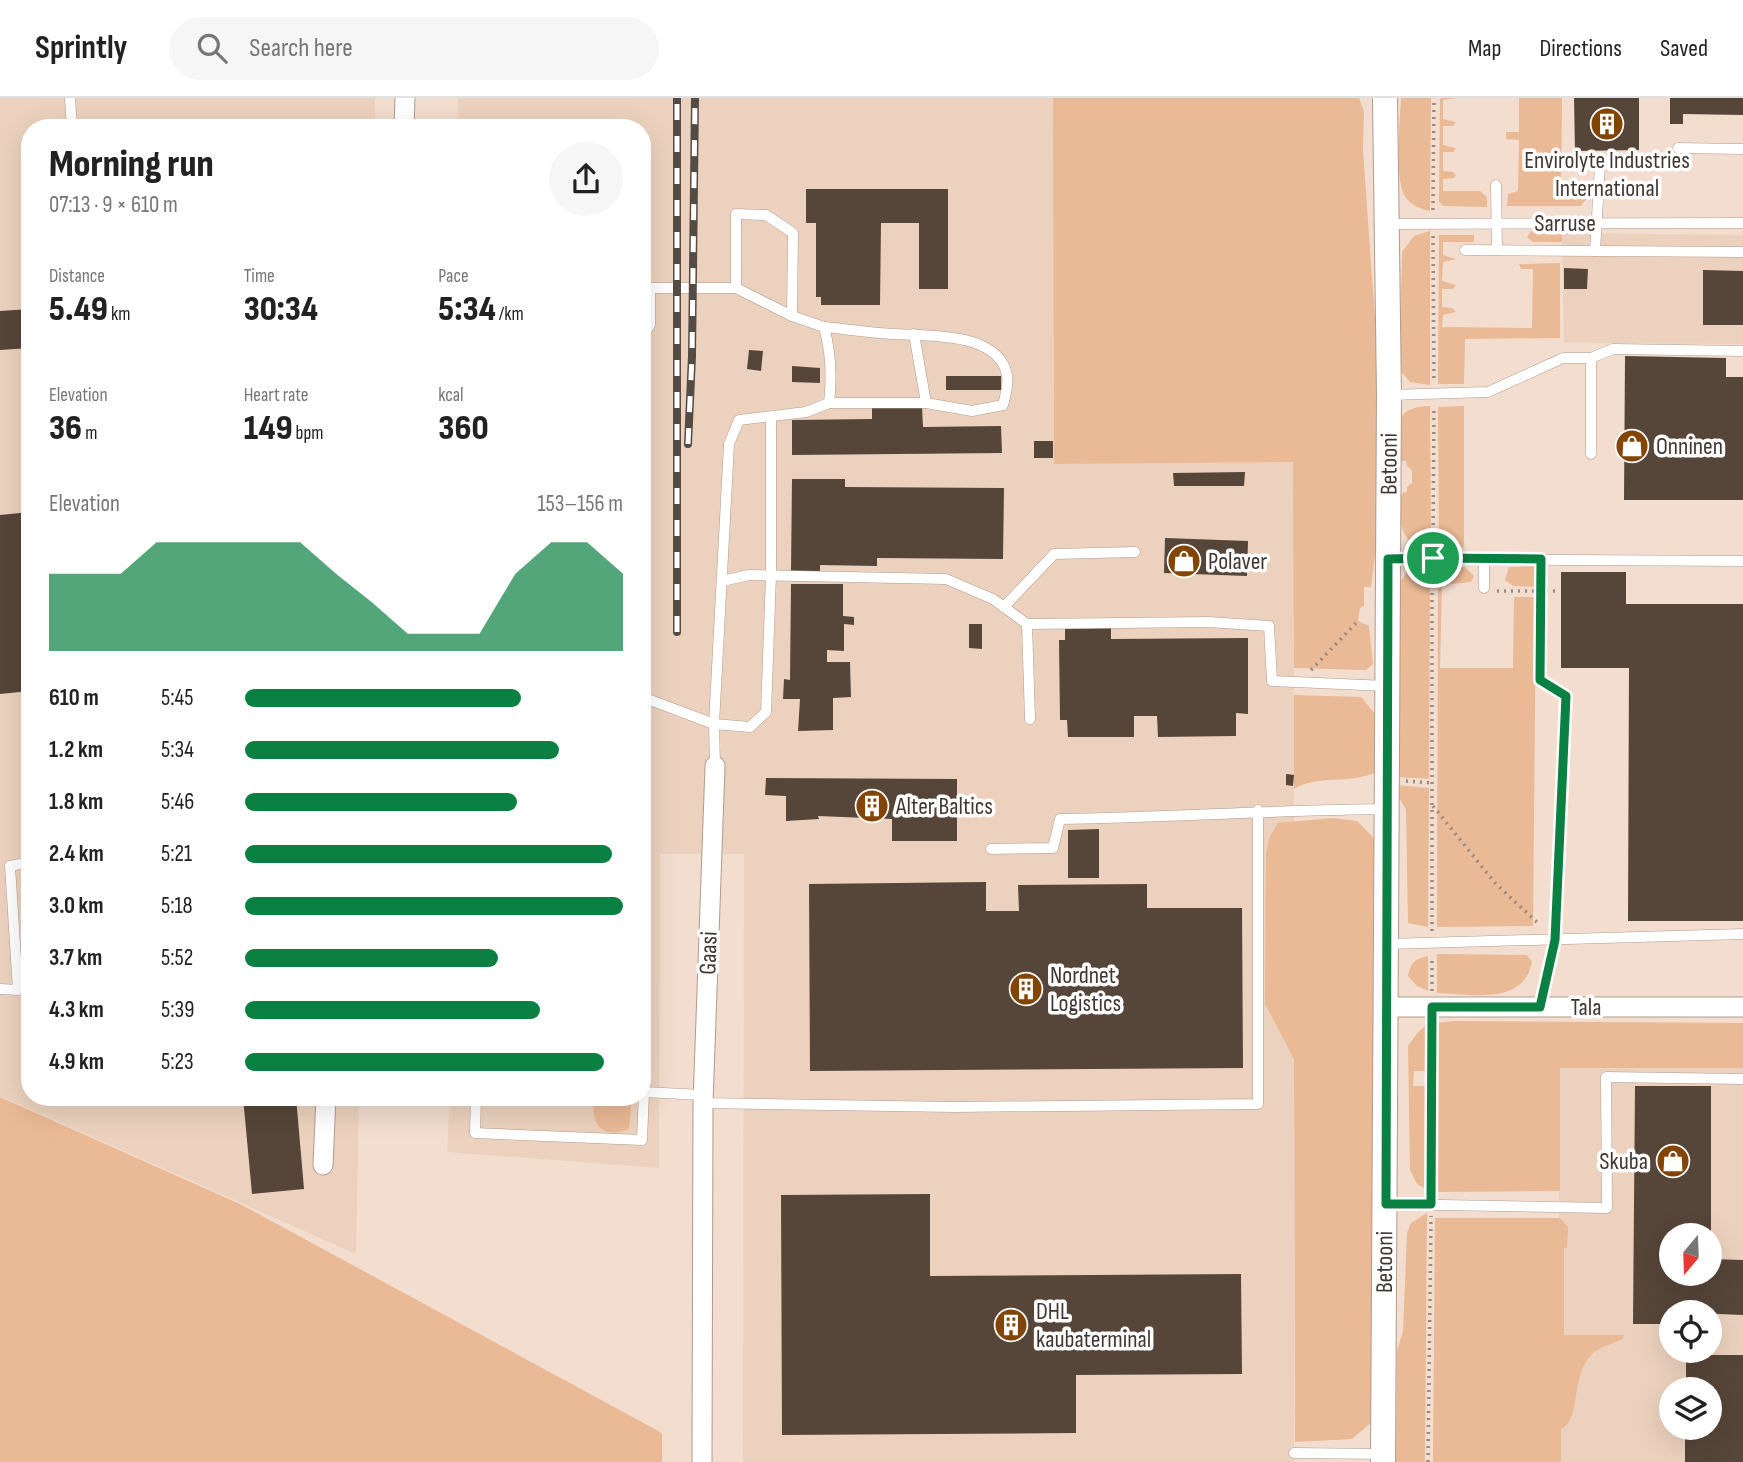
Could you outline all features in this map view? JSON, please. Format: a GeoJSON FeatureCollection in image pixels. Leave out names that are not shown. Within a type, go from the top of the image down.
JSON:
{"type":"FeatureCollection","features":[{"type":"Feature","properties":{"kind":"street"},"geometry":{"type":"LineString","coordinates":[[404,119],[405,98]]}},
{"type":"Feature","properties":{"kind":"street","name":"Betooni"},"geometry":{"type":"LineString","coordinates":[[1383,1458],[1388,1007],[1389,395],[1385,98]]}},
{"type":"Feature","properties":{"kind":"street","name":"Gaasi"},"geometry":{"type":"LineString","coordinates":[[702,1462],[703,1099],[715,766]]}},
{"type":"Feature","properties":{"kind":"street","name":"Tala"},"geometry":{"type":"LineString","coordinates":[[1388,1007],[1743,1007]]}},
{"type":"Feature","properties":{"kind":"street"},"geometry":{"type":"LineString","coordinates":[[323,1165],[326,1106]]}},
{"type":"Feature","properties":{"kind":"lane"},"geometry":{"type":"LineString","coordinates":[[70,98],[71,119]]}},
{"type":"Feature","properties":{"kind":"lane"},"geometry":{"type":"LineString","coordinates":[[1371,98],[1386,126]]}},
{"type":"Feature","properties":{"kind":"lane"},"geometry":{"type":"LineString","coordinates":[[1678,148],[1743,149]]}},
{"type":"Feature","properties":{"kind":"lane"},"geometry":{"type":"LineString","coordinates":[[1595,251],[1600,164]]}},
{"type":"Feature","properties":{"kind":"lane"},"geometry":{"type":"LineString","coordinates":[[1496,185],[1497,250]]}},
{"type":"Feature","properties":{"kind":"lane"},"geometry":{"type":"LineString","coordinates":[[736,288],[736,214],[766,215],[793,233],[792,316]]}},
{"type":"Feature","properties":{"kind":"lane","name":"Sarruse"},"geometry":{"type":"LineString","coordinates":[[1387,224],[1743,223]]}},
{"type":"Feature","properties":{"kind":"lane"},"geometry":{"type":"LineString","coordinates":[[1465,250],[1743,252]]}},
{"type":"Feature","properties":{"kind":"lane"},"geometry":{"type":"LineString","coordinates":[[651,288],[736,288],[792,316],[824,327],[936,334],[968,341],[990,353],[1004,366],[1008,383],[1003,405],[972,411],[926,403],[830,403],[806,412],[771,417],[771,575],[766,712],[750,727],[714,724],[651,700]]}},
{"type":"Feature","properties":{"kind":"lane"},"geometry":{"type":"LineString","coordinates":[[824,327],[831,369],[830,403]]}},
{"type":"Feature","properties":{"kind":"lane"},"geometry":{"type":"LineString","coordinates":[[914,334],[926,403]]}},
{"type":"Feature","properties":{"kind":"lane"},"geometry":{"type":"LineString","coordinates":[[1389,395],[1488,392],[1563,358],[1591,358],[1613,349],[1743,351]]}},
{"type":"Feature","properties":{"kind":"lane"},"geometry":{"type":"LineString","coordinates":[[1591,358],[1591,454]]}},
{"type":"Feature","properties":{"kind":"lane","name":"Gaasi"},"geometry":{"type":"LineString","coordinates":[[715,766],[714,724],[729,444],[739,420],[771,417]]}},
{"type":"Feature","properties":{"kind":"lane"},"geometry":{"type":"LineString","coordinates":[[1004,607],[1054,554],[1135,552]]}},
{"type":"Feature","properties":{"kind":"lane"},"geometry":{"type":"LineString","coordinates":[[1388,559],[1743,561]]}},
{"type":"Feature","properties":{"kind":"lane"},"geometry":{"type":"LineString","coordinates":[[1484,559],[1488,589]]}},
{"type":"Feature","properties":{"kind":"lane"},"geometry":{"type":"LineString","coordinates":[[722,581],[749,575],[946,579],[993,598],[1027,624],[1208,622],[1269,626],[1272,681],[1388,685]]}},
{"type":"Feature","properties":{"kind":"lane"},"geometry":{"type":"LineString","coordinates":[[1027,624],[1030,719]]}},
{"type":"Feature","properties":{"kind":"lane"},"geometry":{"type":"LineString","coordinates":[[1540,680],[1566,696],[1555,940],[1540,1007]]}},
{"type":"Feature","properties":{"kind":"lane"},"geometry":{"type":"LineString","coordinates":[[991,849],[1053,848],[1060,819],[1207,817],[1258,810],[1388,809]]}},
{"type":"Feature","properties":{"kind":"lane"},"geometry":{"type":"LineString","coordinates":[[651,1094],[703,1099],[954,1107],[1258,1104],[1258,810]]}},
{"type":"Feature","properties":{"kind":"lane"},"geometry":{"type":"LineString","coordinates":[[0,989],[18,990],[10,866],[21,864]]}},
{"type":"Feature","properties":{"kind":"lane"},"geometry":{"type":"LineString","coordinates":[[1387,944],[1743,934]]}},
{"type":"Feature","properties":{"kind":"lane"},"geometry":{"type":"LineString","coordinates":[[1386,1204],[1607,1208],[1606,1077],[1743,1079]]}},
{"type":"Feature","properties":{"kind":"lane"},"geometry":{"type":"LineString","coordinates":[[476,1106],[475,1133],[642,1140],[643,1106]]}},
{"type":"Feature","properties":{"kind":"lane"},"geometry":{"type":"LineString","coordinates":[[1294,1453],[1383,1458]]}},
{"type":"Feature","properties":{"kind":"path"},"geometry":{"type":"LineString","coordinates":[[1428,1462],[1434,98]]}},
{"type":"Feature","properties":{"kind":"path"},"geometry":{"type":"LineString","coordinates":[[1540,680],[1541,559]]}},
{"type":"Feature","properties":{"kind":"path"},"geometry":{"type":"LineString","coordinates":[[1488,589],[1557,591]]}},
{"type":"Feature","properties":{"kind":"path"},"geometry":{"type":"LineString","coordinates":[[1300,682],[1358,621]]}},
{"type":"Feature","properties":{"kind":"path"},"geometry":{"type":"LineString","coordinates":[[1388,780],[1432,783]]}},
{"type":"Feature","properties":{"kind":"path"},"geometry":{"type":"LineString","coordinates":[[1432,804],[1495,883],[1555,940]]}},
{"type":"Feature","properties":{"kind":"shaded area"},"geometry":{"type":"Polygon","coordinates":[[[0,98],[375,98],[375,119],[21,119],[21,1105],[0,1096],[0,98]]]}},
{"type":"Feature","properties":{"kind":"shaded area"},"geometry":{"type":"Polygon","coordinates":[[[458,98],[1053,98],[1054,464],[1294,462],[1294,1462],[743,1462],[744,854],[660,854],[659,1168],[447,1152],[450,1106],[651,1106],[651,119],[457,119],[458,98]]]}},
{"type":"Feature","properties":{"kind":"shaded area"},"geometry":{"type":"Polygon","coordinates":[[[1053,98],[1359,98],[1364,112],[1363,150],[1378,361],[1376,548],[1371,587],[1364,587],[1364,606],[1360,608],[1358,621],[1369,626],[1373,664],[1366,670],[1294,668],[1293,462],[1054,464],[1053,98]]]}},
{"type":"Feature","properties":{"kind":"shaded area"},"geometry":{"type":"Polygon","coordinates":[[[1401,98],[1431,98],[1430,211],[1411,203],[1402,190],[1399,150],[1401,98]]]}},
{"type":"Feature","properties":{"kind":"shaded area"},"geometry":{"type":"Polygon","coordinates":[[[1440,98],[1456,98],[1443,100],[1443,119],[1456,122],[1453,126],[1443,126],[1443,145],[1456,148],[1453,152],[1443,152],[1443,171],[1456,175],[1454,178],[1443,179],[1443,191],[1480,191],[1487,197],[1487,207],[1443,206],[1439,202],[1440,98]]]}},
{"type":"Feature","properties":{"kind":"shaded area"},"geometry":{"type":"Polygon","coordinates":[[[1519,98],[1562,98],[1561,198],[1586,199],[1581,206],[1507,206],[1508,194],[1518,191],[1519,140],[1506,139],[1506,132],[1519,132],[1519,98]]]}},
{"type":"Feature","properties":{"kind":"shaded area"},"geometry":{"type":"Polygon","coordinates":[[[1430,231],[1430,385],[1410,382],[1399,369],[1402,252],[1414,236],[1430,231]]]}},
{"type":"Feature","properties":{"kind":"shaded area"},"geometry":{"type":"Polygon","coordinates":[[[1531,231],[1562,233],[1562,242],[1533,242],[1527,237],[1531,231]]]}},
{"type":"Feature","properties":{"kind":"shaded area"},"geometry":{"type":"Polygon","coordinates":[[[1562,233],[1743,235],[1743,344],[1564,343],[1562,233]]]}},
{"type":"Feature","properties":{"kind":"shaded area"},"geometry":{"type":"Polygon","coordinates":[[[1439,235],[1474,235],[1474,242],[1443,242],[1443,255],[1456,259],[1443,262],[1442,281],[1456,285],[1453,289],[1442,289],[1442,307],[1452,308],[1456,312],[1443,315],[1442,327],[1532,328],[1533,269],[1521,269],[1519,264],[1560,263],[1560,338],[1465,339],[1464,384],[1438,384],[1439,235]]]}},
{"type":"Feature","properties":{"kind":"shaded area"},"geometry":{"type":"Polygon","coordinates":[[[1430,406],[1431,547],[1413,543],[1407,537],[1400,521],[1402,493],[1407,492],[1407,487],[1412,483],[1412,470],[1406,461],[1401,461],[1398,430],[1402,416],[1408,411],[1430,406]]]}},
{"type":"Feature","properties":{"kind":"shaded area"},"geometry":{"type":"Polygon","coordinates":[[[1464,406],[1464,547],[1439,547],[1438,407],[1464,406]]]}},
{"type":"Feature","properties":{"kind":"shaded area"},"geometry":{"type":"Polygon","coordinates":[[[1537,566],[1537,587],[1513,586],[1505,580],[1509,567],[1537,566]]]}},
{"type":"Feature","properties":{"kind":"shaded area"},"geometry":{"type":"Polygon","coordinates":[[[1465,567],[1474,576],[1471,582],[1442,585],[1440,668],[1513,668],[1514,597],[1536,597],[1533,926],[1437,927],[1438,568],[1465,567]]]}},
{"type":"Feature","properties":{"kind":"shaded area"},"geometry":{"type":"Polygon","coordinates":[[[1430,568],[1429,779],[1398,777],[1398,585],[1409,569],[1430,568]]]}},
{"type":"Feature","properties":{"kind":"shaded area"},"geometry":{"type":"Polygon","coordinates":[[[1294,695],[1361,697],[1376,715],[1376,772],[1355,778],[1303,784],[1294,789],[1294,695]]]}},
{"type":"Feature","properties":{"kind":"shaded area"},"geometry":{"type":"Polygon","coordinates":[[[1397,785],[1429,788],[1428,927],[1408,923],[1406,809],[1397,795],[1397,785]]]}},
{"type":"Feature","properties":{"kind":"shaded area"},"geometry":{"type":"Polygon","coordinates":[[[1332,818],[1357,821],[1375,839],[1372,1422],[1352,1439],[1295,1442],[1294,1059],[1265,1004],[1266,854],[1269,838],[1278,823],[1332,818]]]}},
{"type":"Feature","properties":{"kind":"shaded area"},"geometry":{"type":"Polygon","coordinates":[[[1437,954],[1527,955],[1532,962],[1527,976],[1518,986],[1507,991],[1479,995],[1437,993],[1437,954]]]}},
{"type":"Feature","properties":{"kind":"shaded area"},"geometry":{"type":"Polygon","coordinates":[[[1428,956],[1428,991],[1417,986],[1408,976],[1414,962],[1428,956]]]}},
{"type":"Feature","properties":{"kind":"shaded area"},"geometry":{"type":"Polygon","coordinates":[[[1438,1023],[1743,1023],[1743,1068],[1560,1068],[1560,1191],[1437,1192],[1438,1023]]]}},
{"type":"Feature","properties":{"kind":"shaded area"},"geometry":{"type":"Polygon","coordinates":[[[1428,1024],[1429,1071],[1414,1071],[1413,1086],[1429,1086],[1427,1190],[1417,1184],[1410,1170],[1408,1046],[1428,1024]]]}},
{"type":"Feature","properties":{"kind":"shaded area"},"geometry":{"type":"Polygon","coordinates":[[[1560,1068],[1743,1068],[1743,1462],[1557,1462],[1560,1068]]]}},
{"type":"Feature","properties":{"kind":"shaded area"},"geometry":{"type":"Polygon","coordinates":[[[0,1097],[240,1204],[662,1433],[662,1462],[0,1462],[0,1097]]]}},
{"type":"Feature","properties":{"kind":"shaded area"},"geometry":{"type":"Polygon","coordinates":[[[23,1106],[359,1106],[356,1254],[23,1106]]]}},
{"type":"Feature","properties":{"kind":"shaded area"},"geometry":{"type":"Polygon","coordinates":[[[594,1106],[631,1106],[629,1129],[619,1132],[604,1131],[599,1127],[594,1106]]]}},
{"type":"Feature","properties":{"kind":"shaded area"},"geometry":{"type":"Polygon","coordinates":[[[1427,1213],[1425,1462],[1396,1462],[1397,1351],[1403,1331],[1407,1233],[1411,1223],[1427,1213]]]}},
{"type":"Feature","properties":{"kind":"shaded area"},"geometry":{"type":"Polygon","coordinates":[[[1435,1218],[1560,1218],[1568,1227],[1567,1248],[1564,1248],[1564,1335],[1624,1335],[1623,1339],[1592,1354],[1585,1363],[1571,1417],[1561,1429],[1561,1462],[1433,1462],[1435,1218]]]}},
{"type":"Feature","properties":{"kind":"building","name":"Envirolyte Industries International"},"geometry":{"type":"Polygon","coordinates":[[[1574,98],[1639,98],[1639,150],[1575,151],[1574,98]]]}},
{"type":"Feature","properties":{"kind":"building"},"geometry":{"type":"Polygon","coordinates":[[[1670,98],[1743,98],[1743,115],[1683,114],[1683,124],[1670,124],[1670,98]]]}},
{"type":"Feature","properties":{"kind":"building"},"geometry":{"type":"Polygon","coordinates":[[[806,189],[948,189],[948,289],[919,289],[919,223],[881,223],[880,305],[821,305],[821,297],[816,297],[816,223],[806,223],[806,189]]]}},
{"type":"Feature","properties":{"kind":"building"},"geometry":{"type":"Polygon","coordinates":[[[1564,268],[1588,269],[1587,289],[1564,289],[1564,268]]]}},
{"type":"Feature","properties":{"kind":"building"},"geometry":{"type":"Polygon","coordinates":[[[1703,270],[1743,271],[1743,325],[1703,325],[1703,270]]]}},
{"type":"Feature","properties":{"kind":"building"},"geometry":{"type":"Polygon","coordinates":[[[21,310],[21,349],[0,350],[0,311],[21,310]]]}},
{"type":"Feature","properties":{"kind":"building"},"geometry":{"type":"Polygon","coordinates":[[[749,350],[763,351],[761,371],[747,369],[749,350]]]}},
{"type":"Feature","properties":{"kind":"building"},"geometry":{"type":"Polygon","coordinates":[[[1625,356],[1726,358],[1726,377],[1743,377],[1743,500],[1624,500],[1625,356]]]}},
{"type":"Feature","properties":{"kind":"building"},"geometry":{"type":"Polygon","coordinates":[[[792,366],[820,368],[820,383],[792,382],[792,366]]]}},
{"type":"Feature","properties":{"kind":"building"},"geometry":{"type":"Polygon","coordinates":[[[946,376],[1001,376],[1001,390],[946,390],[946,376]]]}},
{"type":"Feature","properties":{"kind":"building"},"geometry":{"type":"Polygon","coordinates":[[[872,406],[922,406],[923,427],[1001,426],[1002,453],[792,455],[792,420],[872,419],[872,406]]]}},
{"type":"Feature","properties":{"kind":"building"},"geometry":{"type":"Polygon","coordinates":[[[1034,441],[1053,441],[1053,458],[1034,458],[1034,441]]]}},
{"type":"Feature","properties":{"kind":"building"},"geometry":{"type":"Polygon","coordinates":[[[1245,472],[1244,486],[1174,486],[1173,473],[1245,472]]]}},
{"type":"Feature","properties":{"kind":"building"},"geometry":{"type":"Polygon","coordinates":[[[792,479],[845,479],[845,487],[1004,488],[1003,559],[877,558],[877,566],[820,565],[820,572],[791,572],[792,479]]]}},
{"type":"Feature","properties":{"kind":"building"},"geometry":{"type":"Polygon","coordinates":[[[21,513],[21,692],[0,694],[0,515],[21,513]]]}},
{"type":"Feature","properties":{"kind":"building"},"geometry":{"type":"Polygon","coordinates":[[[1165,538],[1248,541],[1247,576],[1164,573],[1165,538]]]}},
{"type":"Feature","properties":{"kind":"building"},"geometry":{"type":"Polygon","coordinates":[[[1561,572],[1626,572],[1626,604],[1743,604],[1743,921],[1628,921],[1629,668],[1561,668],[1561,572]]]}},
{"type":"Feature","properties":{"kind":"building"},"geometry":{"type":"Polygon","coordinates":[[[791,584],[843,584],[843,616],[854,617],[854,625],[844,624],[844,651],[827,650],[827,662],[850,662],[851,697],[833,698],[833,730],[798,731],[800,699],[783,699],[784,679],[790,680],[791,584]]]}},
{"type":"Feature","properties":{"kind":"building"},"geometry":{"type":"Polygon","coordinates":[[[969,624],[982,624],[982,649],[969,648],[969,624]]]}},
{"type":"Feature","properties":{"kind":"building"},"geometry":{"type":"Polygon","coordinates":[[[1065,627],[1111,627],[1111,639],[1248,638],[1248,714],[1236,713],[1236,736],[1158,737],[1157,716],[1134,716],[1134,737],[1068,737],[1067,720],[1060,720],[1059,640],[1065,640],[1065,627]]]}},
{"type":"Feature","properties":{"kind":"building"},"geometry":{"type":"Polygon","coordinates":[[[1286,774],[1294,775],[1293,786],[1286,785],[1286,774]]]}},
{"type":"Feature","properties":{"kind":"building","name":"Alter Baltics"},"geometry":{"type":"Polygon","coordinates":[[[766,778],[957,779],[957,841],[892,841],[892,819],[818,816],[819,819],[786,821],[786,796],[765,795],[766,778]]]}},
{"type":"Feature","properties":{"kind":"building"},"geometry":{"type":"Polygon","coordinates":[[[1099,829],[1099,878],[1068,878],[1068,830],[1099,829]]]}},
{"type":"Feature","properties":{"kind":"building","name":"Nordnet Logistics"},"geometry":{"type":"Polygon","coordinates":[[[986,882],[986,911],[1019,911],[1018,885],[1147,884],[1147,908],[1242,908],[1243,1068],[810,1071],[809,884],[986,882]]]}},
{"type":"Feature","properties":{"kind":"building","name":"Skuba"},"geometry":{"type":"Polygon","coordinates":[[[1635,1086],[1711,1086],[1711,1223],[1659,1223],[1659,1286],[1722,1286],[1722,1259],[1743,1260],[1743,1315],[1722,1314],[1722,1300],[1659,1300],[1659,1324],[1633,1324],[1635,1086]]]}},
{"type":"Feature","properties":{"kind":"building"},"geometry":{"type":"Polygon","coordinates":[[[244,1106],[297,1106],[304,1189],[252,1194],[244,1106]]]}},
{"type":"Feature","properties":{"kind":"building","name":"DHL kaubaterminal"},"geometry":{"type":"Polygon","coordinates":[[[930,1194],[930,1276],[1241,1274],[1242,1374],[1076,1375],[1076,1433],[782,1435],[781,1195],[930,1194]]]}},
{"type":"Feature","properties":{"kind":"building"},"geometry":{"type":"Polygon","coordinates":[[[1722,1355],[1743,1355],[1743,1462],[1685,1462],[1685,1440],[1722,1440],[1722,1377],[1686,1377],[1686,1363],[1722,1363],[1722,1355]]]}},
{"type":"Feature","properties":{"kind":"railway"},"geometry":{"type":"LineString","coordinates":[[677,98],[677,632]]}},
{"type":"Feature","properties":{"kind":"railway"},"geometry":{"type":"LineString","coordinates":[[688,444],[692,356],[695,98]]}},
{"type":"Feature","properties":{"kind":"place","name":"Envirolyte Industries International"},"geometry":{"type":"Point","coordinates":[1607,124]}},
{"type":"Feature","properties":{"kind":"place","name":"Onninen"},"geometry":{"type":"Point","coordinates":[1632,446]}},
{"type":"Feature","properties":{"kind":"place","name":"Polaver"},"geometry":{"type":"Point","coordinates":[1184,561]}},
{"type":"Feature","properties":{"kind":"place","name":"Alter Baltics"},"geometry":{"type":"Point","coordinates":[872,806]}},
{"type":"Feature","properties":{"kind":"place","name":"Nordnet Logistics"},"geometry":{"type":"Point","coordinates":[1026,989]}},
{"type":"Feature","properties":{"kind":"place","name":"Skuba"},"geometry":{"type":"Point","coordinates":[1673,1161]}},
{"type":"Feature","properties":{"kind":"place","name":"DHL kaubaterminal"},"geometry":{"type":"Point","coordinates":[1011,1325]}},
{"type":"Feature","properties":{"kind":"route"},"geometry":{"type":"LineString","coordinates":[[1433,558],[1541,559],[1540,680],[1566,696],[1555,940],[1540,1007],[1432,1007],[1431,1204],[1386,1204],[1388,559],[1433,558]]}}]}
